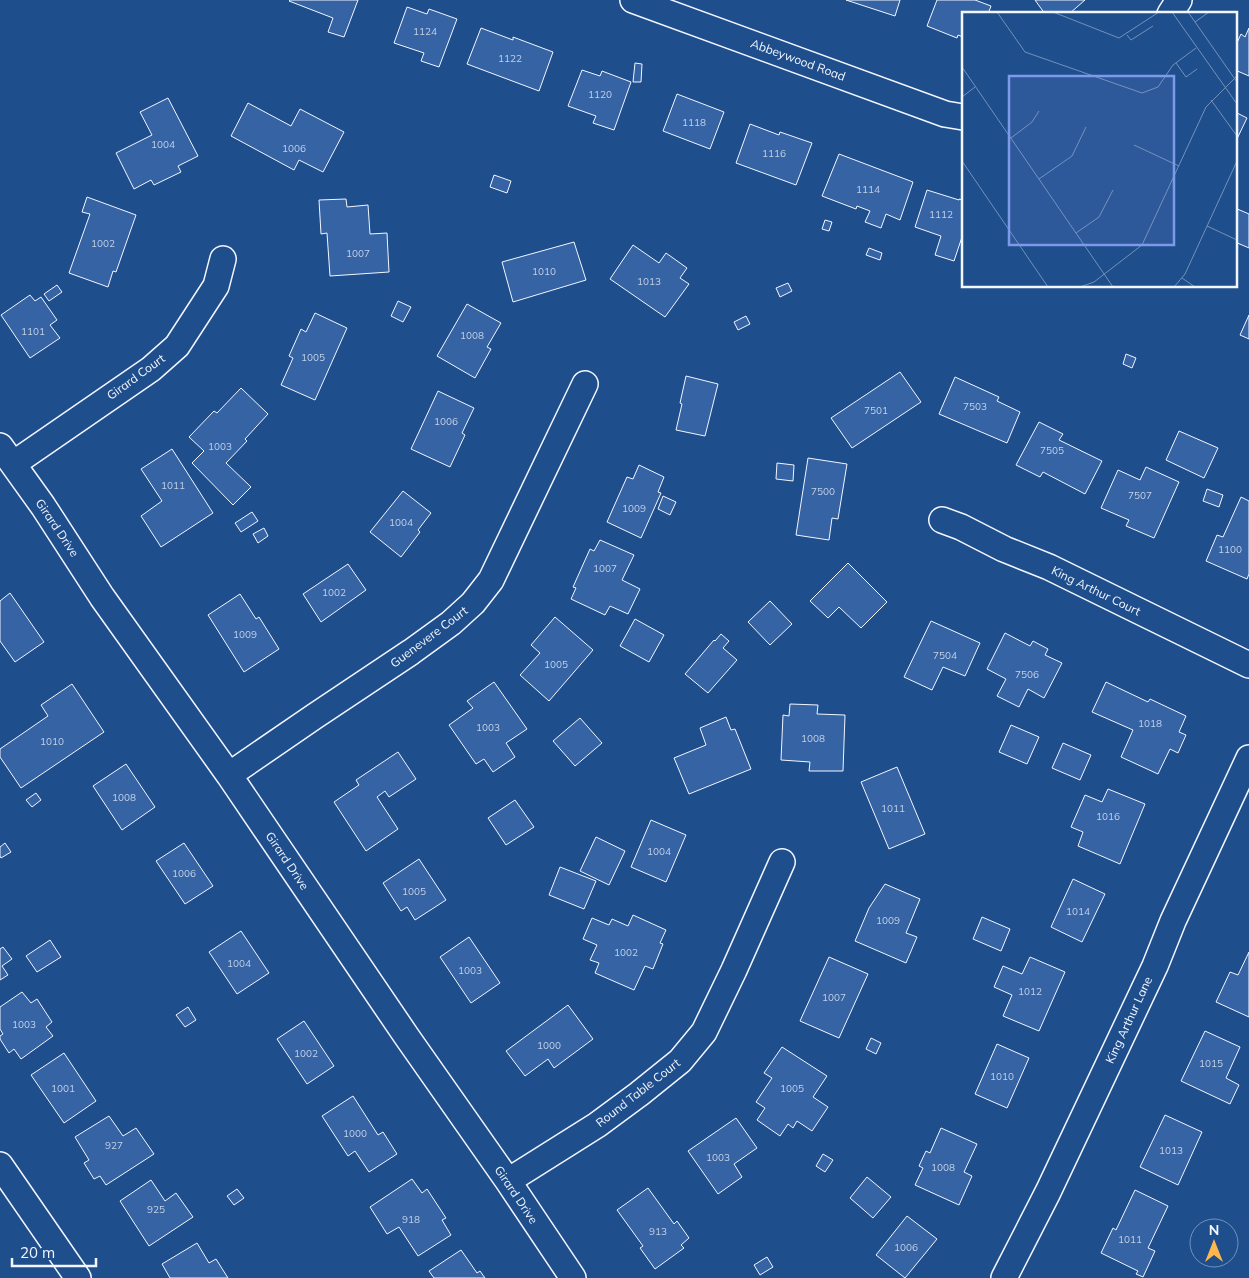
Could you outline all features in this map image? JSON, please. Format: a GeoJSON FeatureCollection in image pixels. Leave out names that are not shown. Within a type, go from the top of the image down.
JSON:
{"type":"FeatureCollection","features":[{"type":"Feature","properties":{"kind":"street","name":"Abbeywood Road"},"geometry":{"type":"LineString","coordinates":[[633,0],[946,114],[962,117]]}},
{"type":"Feature","properties":{"kind":"street"},"geometry":{"type":"LineString","coordinates":[[1171,12],[1179,0]]}},
{"type":"Feature","properties":{"kind":"street","name":"Girard Court"},"geometry":{"type":"LineString","coordinates":[[6,455],[151,369],[177,346],[216,286],[223,259]]}},
{"type":"Feature","properties":{"kind":"street","name":"Guenevere Court"},"geometry":{"type":"LineString","coordinates":[[229,775],[411,652],[451,623],[473,604],[491,580],[585,384]]}},
{"type":"Feature","properties":{"kind":"street","name":"Girard Drive"},"geometry":{"type":"LineString","coordinates":[[6,455],[43,506],[102,596],[229,775],[573,1278]]}},
{"type":"Feature","properties":{"kind":"street","name":"King Arthur Court"},"geometry":{"type":"LineString","coordinates":[[942,520],[1049,568],[1249,665]]}},
{"type":"Feature","properties":{"kind":"street","name":"King Arthur Lane"},"geometry":{"type":"LineString","coordinates":[[1004,1278],[1053,1183],[1155,966],[1173,920],[1249,758]]}},
{"type":"Feature","properties":{"kind":"street","name":"Round Table Court"},"geometry":{"type":"LineString","coordinates":[[508,1181],[597,1125],[680,1061],[704,1032],[782,862]]}},
{"type":"Feature","properties":{"kind":"street"},"geometry":{"type":"LineString","coordinates":[[0,1165],[78,1278]]}},
{"type":"Feature","properties":{"kind":"building"},"geometry":{"type":"Polygon","coordinates":[[[290,0],[358,0],[344,37],[328,32],[333,18],[290,0]]]}},
{"type":"Feature","properties":{"kind":"building"},"geometry":{"type":"Polygon","coordinates":[[[846,0],[900,0],[895,16],[846,0]]]}},
{"type":"Feature","properties":{"kind":"building"},"geometry":{"type":"Polygon","coordinates":[[[937,0],[975,0],[991,6],[989,12],[962,12],[962,37],[958,35],[957,38],[927,26],[937,0]]]}},
{"type":"Feature","properties":{"kind":"building"},"geometry":{"type":"Polygon","coordinates":[[[1035,0],[1085,0],[1071,12],[1044,12],[1035,0]]]}},
{"type":"Feature","properties":{"kind":"building"},"geometry":{"type":"Polygon","coordinates":[[[407,7],[427,14],[429,9],[457,19],[439,67],[421,61],[424,53],[394,43],[407,7]]]}},
{"type":"Feature","properties":{"kind":"building"},"geometry":{"type":"Polygon","coordinates":[[[481,28],[513,40],[513,37],[553,52],[539,91],[467,64],[481,28]]]}},
{"type":"Feature","properties":{"kind":"building"},"geometry":{"type":"Polygon","coordinates":[[[1249,28],[1249,76],[1236,70],[1236,45],[1241,34],[1245,37],[1249,28]]]}},
{"type":"Feature","properties":{"kind":"building"},"geometry":{"type":"Polygon","coordinates":[[[635,63],[642,64],[641,82],[633,82],[635,63]]]}},
{"type":"Feature","properties":{"kind":"building"},"geometry":{"type":"Polygon","coordinates":[[[582,70],[600,76],[602,71],[631,82],[614,130],[593,123],[596,116],[568,106],[582,70]]]}},
{"type":"Feature","properties":{"kind":"building"},"geometry":{"type":"Polygon","coordinates":[[[677,94],[724,112],[710,149],[663,131],[677,94]]]}},
{"type":"Feature","properties":{"kind":"building"},"geometry":{"type":"Polygon","coordinates":[[[168,98],[198,156],[178,166],[181,172],[154,185],[151,180],[134,189],[116,153],[152,135],[140,112],[168,98]]]}},
{"type":"Feature","properties":{"kind":"building"},"geometry":{"type":"Polygon","coordinates":[[[248,103],[291,126],[300,109],[344,132],[323,172],[299,160],[294,170],[231,136],[248,103]]]}},
{"type":"Feature","properties":{"kind":"building"},"geometry":{"type":"Polygon","coordinates":[[[1236,112],[1247,118],[1236,141],[1236,112]]]}},
{"type":"Feature","properties":{"kind":"building"},"geometry":{"type":"Polygon","coordinates":[[[750,124],[779,135],[780,132],[812,143],[796,185],[736,163],[750,124]]]}},
{"type":"Feature","properties":{"kind":"building"},"geometry":{"type":"Polygon","coordinates":[[[839,154],[913,182],[900,220],[886,214],[881,228],[865,222],[870,211],[857,206],[856,209],[822,196],[839,154]]]}},
{"type":"Feature","properties":{"kind":"building"},"geometry":{"type":"Polygon","coordinates":[[[494,175],[511,181],[507,193],[490,187],[494,175]]]}},
{"type":"Feature","properties":{"kind":"building"},"geometry":{"type":"Polygon","coordinates":[[[927,190],[962,200],[962,237],[954,261],[935,255],[941,236],[915,227],[927,190]]]}},
{"type":"Feature","properties":{"kind":"building"},"geometry":{"type":"Polygon","coordinates":[[[87,197],[136,215],[116,272],[113,271],[108,287],[69,273],[90,214],[82,212],[87,197]]]}},
{"type":"Feature","properties":{"kind":"building"},"geometry":{"type":"Polygon","coordinates":[[[346,199],[347,207],[368,205],[370,234],[387,233],[389,272],[330,276],[327,233],[321,234],[319,200],[346,199]]]}},
{"type":"Feature","properties":{"kind":"building"},"geometry":{"type":"Polygon","coordinates":[[[1236,208],[1249,214],[1249,248],[1236,242],[1236,208]]]}},
{"type":"Feature","properties":{"kind":"building"},"geometry":{"type":"Polygon","coordinates":[[[825,220],[832,222],[829,231],[822,229],[825,220]]]}},
{"type":"Feature","properties":{"kind":"building"},"geometry":{"type":"Polygon","coordinates":[[[574,242],[586,280],[513,302],[502,262],[574,242]]]}},
{"type":"Feature","properties":{"kind":"building"},"geometry":{"type":"Polygon","coordinates":[[[633,245],[659,263],[666,253],[687,268],[680,278],[689,284],[665,317],[610,279],[633,245]]]}},
{"type":"Feature","properties":{"kind":"building"},"geometry":{"type":"Polygon","coordinates":[[[869,248],[882,253],[880,260],[866,255],[869,248]]]}},
{"type":"Feature","properties":{"kind":"building"},"geometry":{"type":"Polygon","coordinates":[[[788,283],[792,291],[780,297],[776,288],[788,283]]]}},
{"type":"Feature","properties":{"kind":"building"},"geometry":{"type":"Polygon","coordinates":[[[57,285],[62,292],[49,301],[44,294],[57,285]]]}},
{"type":"Feature","properties":{"kind":"building"},"geometry":{"type":"Polygon","coordinates":[[[30,295],[35,301],[41,297],[57,320],[50,325],[60,338],[30,358],[1,315],[30,295]]]}},
{"type":"Feature","properties":{"kind":"building"},"geometry":{"type":"Polygon","coordinates":[[[398,301],[411,307],[403,322],[391,316],[398,301]]]}},
{"type":"Feature","properties":{"kind":"building"},"geometry":{"type":"Polygon","coordinates":[[[467,304],[501,323],[487,347],[491,349],[475,378],[437,356],[467,304]]]}},
{"type":"Feature","properties":{"kind":"building"},"geometry":{"type":"Polygon","coordinates":[[[315,313],[347,328],[315,400],[281,385],[293,358],[289,356],[301,329],[306,332],[315,313]]]}},
{"type":"Feature","properties":{"kind":"building"},"geometry":{"type":"Polygon","coordinates":[[[1249,315],[1249,339],[1240,335],[1249,315]]]}},
{"type":"Feature","properties":{"kind":"building"},"geometry":{"type":"Polygon","coordinates":[[[746,316],[750,324],[738,330],[734,322],[746,316]]]}},
{"type":"Feature","properties":{"kind":"building"},"geometry":{"type":"Polygon","coordinates":[[[1126,354],[1136,358],[1132,368],[1123,364],[1126,354]]]}},
{"type":"Feature","properties":{"kind":"building"},"geometry":{"type":"Polygon","coordinates":[[[900,372],[921,402],[852,448],[831,418],[900,372]]]}},
{"type":"Feature","properties":{"kind":"building"},"geometry":{"type":"Polygon","coordinates":[[[686,376],[718,384],[705,436],[676,430],[686,376]]]}},
{"type":"Feature","properties":{"kind":"building"},"geometry":{"type":"Polygon","coordinates":[[[955,377],[999,397],[997,401],[1020,412],[1007,443],[939,414],[955,377]]]}},
{"type":"Feature","properties":{"kind":"building"},"geometry":{"type":"Polygon","coordinates":[[[241,388],[268,414],[245,439],[247,441],[226,463],[251,487],[233,505],[192,463],[204,451],[189,437],[214,411],[217,413],[241,388]]]}},
{"type":"Feature","properties":{"kind":"building"},"geometry":{"type":"Polygon","coordinates":[[[438,391],[474,408],[462,433],[465,435],[450,467],[411,449],[438,391]]]}},
{"type":"Feature","properties":{"kind":"building"},"geometry":{"type":"Polygon","coordinates":[[[1039,422],[1063,434],[1059,440],[1102,461],[1085,494],[1043,472],[1040,477],[1016,465],[1039,422]]]}},
{"type":"Feature","properties":{"kind":"building"},"geometry":{"type":"Polygon","coordinates":[[[1179,431],[1218,448],[1204,478],[1166,460],[1179,431]]]}},
{"type":"Feature","properties":{"kind":"building"},"geometry":{"type":"Polygon","coordinates":[[[172,449],[213,513],[161,547],[141,516],[162,501],[141,469],[172,449]]]}},
{"type":"Feature","properties":{"kind":"building"},"geometry":{"type":"Polygon","coordinates":[[[808,458],[847,464],[838,519],[832,518],[829,540],[796,535],[808,458]]]}},
{"type":"Feature","properties":{"kind":"building"},"geometry":{"type":"Polygon","coordinates":[[[777,463],[794,465],[793,481],[776,479],[777,463]]]}},
{"type":"Feature","properties":{"kind":"building"},"geometry":{"type":"Polygon","coordinates":[[[639,465],[664,477],[658,492],[661,493],[641,538],[607,522],[627,477],[633,479],[639,465]]]}},
{"type":"Feature","properties":{"kind":"building"},"geometry":{"type":"Polygon","coordinates":[[[1146,467],[1179,482],[1154,538],[1126,526],[1129,520],[1101,508],[1118,470],[1140,480],[1146,467]]]}},
{"type":"Feature","properties":{"kind":"building"},"geometry":{"type":"Polygon","coordinates":[[[1207,489],[1223,495],[1219,507],[1203,501],[1207,489]]]}},
{"type":"Feature","properties":{"kind":"building"},"geometry":{"type":"Polygon","coordinates":[[[403,491],[431,513],[418,530],[420,532],[401,557],[370,532],[403,491]]]}},
{"type":"Feature","properties":{"kind":"building"},"geometry":{"type":"Polygon","coordinates":[[[663,496],[676,502],[670,515],[658,509],[663,496]]]}},
{"type":"Feature","properties":{"kind":"building"},"geometry":{"type":"Polygon","coordinates":[[[1241,497],[1249,501],[1249,574],[1247,579],[1206,561],[1217,535],[1223,537],[1241,497]]]}},
{"type":"Feature","properties":{"kind":"building"},"geometry":{"type":"Polygon","coordinates":[[[252,512],[258,521],[241,532],[235,523],[252,512]]]}},
{"type":"Feature","properties":{"kind":"building"},"geometry":{"type":"Polygon","coordinates":[[[264,528],[268,536],[258,543],[253,534],[264,528]]]}},
{"type":"Feature","properties":{"kind":"building"},"geometry":{"type":"Polygon","coordinates":[[[600,540],[634,555],[622,580],[640,589],[628,614],[610,606],[605,615],[571,599],[576,588],[573,587],[590,549],[594,551],[600,540]]]}},
{"type":"Feature","properties":{"kind":"building"},"geometry":{"type":"Polygon","coordinates":[[[848,563],[887,602],[861,628],[839,607],[828,618],[810,601],[848,563]]]}},
{"type":"Feature","properties":{"kind":"building"},"geometry":{"type":"Polygon","coordinates":[[[348,564],[366,590],[321,622],[303,594],[348,564]]]}},
{"type":"Feature","properties":{"kind":"building"},"geometry":{"type":"Polygon","coordinates":[[[10,593],[44,642],[15,662],[0,641],[0,601],[10,593]]]}},
{"type":"Feature","properties":{"kind":"building"},"geometry":{"type":"Polygon","coordinates":[[[240,594],[256,619],[259,617],[279,649],[244,672],[208,615],[240,594]]]}},
{"type":"Feature","properties":{"kind":"building"},"geometry":{"type":"Polygon","coordinates":[[[770,601],[792,624],[770,645],[748,622],[770,601]]]}},
{"type":"Feature","properties":{"kind":"building"},"geometry":{"type":"Polygon","coordinates":[[[555,617],[593,650],[549,701],[520,675],[540,653],[531,645],[555,617]]]}},
{"type":"Feature","properties":{"kind":"building"},"geometry":{"type":"Polygon","coordinates":[[[635,619],[664,635],[649,662],[620,646],[635,619]]]}},
{"type":"Feature","properties":{"kind":"building"},"geometry":{"type":"Polygon","coordinates":[[[931,621],[980,643],[965,676],[943,667],[932,690],[904,677],[931,621]]]}},
{"type":"Feature","properties":{"kind":"building"},"geometry":{"type":"Polygon","coordinates":[[[1005,633],[1030,646],[1033,641],[1048,649],[1045,655],[1062,663],[1044,698],[1028,689],[1019,707],[997,696],[1006,679],[987,669],[1005,633]]]}},
{"type":"Feature","properties":{"kind":"building"},"geometry":{"type":"Polygon","coordinates":[[[721,634],[729,641],[723,648],[737,660],[708,693],[685,674],[721,634]]]}},
{"type":"Feature","properties":{"kind":"building"},"geometry":{"type":"Polygon","coordinates":[[[494,682],[527,729],[506,743],[515,757],[493,772],[484,759],[476,764],[449,725],[473,708],[467,701],[494,682]]]}},
{"type":"Feature","properties":{"kind":"building"},"geometry":{"type":"Polygon","coordinates":[[[1106,682],[1148,702],[1150,699],[1186,716],[1179,732],[1186,735],[1178,753],[1170,749],[1158,774],[1121,757],[1133,730],[1092,712],[1106,682]]]}},
{"type":"Feature","properties":{"kind":"building"},"geometry":{"type":"Polygon","coordinates":[[[72,684],[104,732],[21,788],[0,757],[0,749],[48,716],[41,705],[72,684]]]}},
{"type":"Feature","properties":{"kind":"building"},"geometry":{"type":"Polygon","coordinates":[[[790,704],[818,705],[817,714],[845,715],[843,771],[809,771],[810,762],[781,760],[783,715],[789,716],[790,704]]]}},
{"type":"Feature","properties":{"kind":"building"},"geometry":{"type":"Polygon","coordinates":[[[726,717],[731,730],[735,729],[751,769],[689,794],[674,758],[706,745],[700,728],[726,717]]]}},
{"type":"Feature","properties":{"kind":"building"},"geometry":{"type":"Polygon","coordinates":[[[580,718],[602,743],[575,766],[553,741],[580,718]]]}},
{"type":"Feature","properties":{"kind":"building"},"geometry":{"type":"Polygon","coordinates":[[[1011,725],[1039,737],[1027,764],[999,752],[1011,725]]]}},
{"type":"Feature","properties":{"kind":"building"},"geometry":{"type":"Polygon","coordinates":[[[1063,743],[1091,755],[1080,780],[1052,768],[1063,743]]]}},
{"type":"Feature","properties":{"kind":"building"},"geometry":{"type":"Polygon","coordinates":[[[398,752],[416,779],[389,797],[385,791],[377,797],[398,829],[366,851],[334,802],[359,785],[356,780],[398,752]]]}},
{"type":"Feature","properties":{"kind":"building"},"geometry":{"type":"Polygon","coordinates":[[[126,764],[155,807],[122,830],[93,786],[126,764]]]}},
{"type":"Feature","properties":{"kind":"building"},"geometry":{"type":"Polygon","coordinates":[[[897,767],[925,834],[889,849],[861,782],[897,767]]]}},
{"type":"Feature","properties":{"kind":"building"},"geometry":{"type":"Polygon","coordinates":[[[1108,789],[1145,804],[1120,864],[1078,846],[1083,832],[1071,827],[1085,795],[1102,802],[1108,789]]]}},
{"type":"Feature","properties":{"kind":"building"},"geometry":{"type":"Polygon","coordinates":[[[36,793],[41,800],[32,807],[26,800],[36,793]]]}},
{"type":"Feature","properties":{"kind":"building"},"geometry":{"type":"Polygon","coordinates":[[[515,800],[534,827],[506,845],[488,818],[515,800]]]}},
{"type":"Feature","properties":{"kind":"building"},"geometry":{"type":"Polygon","coordinates":[[[651,820],[686,835],[666,882],[631,867],[651,820]]]}},
{"type":"Feature","properties":{"kind":"building"},"geometry":{"type":"Polygon","coordinates":[[[596,837],[625,851],[609,885],[580,871],[596,837]]]}},
{"type":"Feature","properties":{"kind":"building"},"geometry":{"type":"Polygon","coordinates":[[[5,843],[11,852],[1,858],[0,847],[5,843]]]}},
{"type":"Feature","properties":{"kind":"building"},"geometry":{"type":"Polygon","coordinates":[[[184,843],[213,886],[185,904],[156,861],[184,843]]]}},
{"type":"Feature","properties":{"kind":"building"},"geometry":{"type":"Polygon","coordinates":[[[419,859],[446,900],[415,920],[407,907],[401,911],[383,883],[419,859]]]}},
{"type":"Feature","properties":{"kind":"building"},"geometry":{"type":"Polygon","coordinates":[[[560,867],[596,881],[584,909],[549,895],[560,867]]]}},
{"type":"Feature","properties":{"kind":"building"},"geometry":{"type":"Polygon","coordinates":[[[1073,879],[1105,894],[1082,942],[1051,927],[1073,879]]]}},
{"type":"Feature","properties":{"kind":"building"},"geometry":{"type":"Polygon","coordinates":[[[885,884],[920,899],[906,933],[917,937],[906,963],[855,941],[869,908],[885,884]]]}},
{"type":"Feature","properties":{"kind":"building"},"geometry":{"type":"Polygon","coordinates":[[[633,915],[666,930],[660,943],[663,944],[653,969],[645,966],[634,990],[595,973],[599,963],[590,960],[597,945],[583,939],[592,918],[609,925],[612,919],[628,926],[633,915]]]}},
{"type":"Feature","properties":{"kind":"building"},"geometry":{"type":"Polygon","coordinates":[[[982,917],[1010,929],[1001,951],[973,939],[982,917]]]}},
{"type":"Feature","properties":{"kind":"building"},"geometry":{"type":"Polygon","coordinates":[[[241,931],[269,973],[237,994],[209,952],[241,931]]]}},
{"type":"Feature","properties":{"kind":"building"},"geometry":{"type":"Polygon","coordinates":[[[469,937],[500,983],[471,1003],[440,957],[469,937]]]}},
{"type":"Feature","properties":{"kind":"building"},"geometry":{"type":"Polygon","coordinates":[[[50,940],[61,957],[37,972],[26,956],[50,940]]]}},
{"type":"Feature","properties":{"kind":"building"},"geometry":{"type":"Polygon","coordinates":[[[3,947],[12,959],[2,966],[8,975],[0,980],[0,949],[3,947]]]}},
{"type":"Feature","properties":{"kind":"building"},"geometry":{"type":"Polygon","coordinates":[[[1249,952],[1249,1017],[1216,1002],[1230,972],[1238,975],[1249,952]]]}},
{"type":"Feature","properties":{"kind":"building"},"geometry":{"type":"Polygon","coordinates":[[[829,957],[868,974],[839,1038],[800,1021],[829,957]]]}},
{"type":"Feature","properties":{"kind":"building"},"geometry":{"type":"Polygon","coordinates":[[[1030,957],[1065,972],[1039,1031],[1003,1016],[1012,995],[994,987],[1003,966],[1022,974],[1030,957]]]}},
{"type":"Feature","properties":{"kind":"building"},"geometry":{"type":"Polygon","coordinates":[[[22,992],[31,1003],[37,999],[52,1022],[46,1027],[53,1036],[21,1059],[14,1049],[9,1053],[0,1039],[0,1036],[3,1034],[0,1029],[0,1007],[22,992]]]}},
{"type":"Feature","properties":{"kind":"building"},"geometry":{"type":"Polygon","coordinates":[[[568,1005],[593,1039],[554,1068],[548,1059],[525,1076],[506,1051],[568,1005]]]}},
{"type":"Feature","properties":{"kind":"building"},"geometry":{"type":"Polygon","coordinates":[[[188,1007],[196,1020],[185,1027],[176,1015],[188,1007]]]}},
{"type":"Feature","properties":{"kind":"building"},"geometry":{"type":"Polygon","coordinates":[[[304,1021],[334,1066],[307,1084],[277,1039],[304,1021]]]}},
{"type":"Feature","properties":{"kind":"building"},"geometry":{"type":"Polygon","coordinates":[[[1205,1031],[1240,1047],[1226,1078],[1239,1085],[1230,1104],[1181,1081],[1205,1031]]]}},
{"type":"Feature","properties":{"kind":"building"},"geometry":{"type":"Polygon","coordinates":[[[871,1038],[881,1043],[876,1054],[866,1049],[871,1038]]]}},
{"type":"Feature","properties":{"kind":"building"},"geometry":{"type":"Polygon","coordinates":[[[997,1044],[1029,1058],[1007,1108],[975,1094],[997,1044]]]}},
{"type":"Feature","properties":{"kind":"building"},"geometry":{"type":"Polygon","coordinates":[[[782,1047],[827,1076],[813,1097],[828,1107],[812,1131],[797,1121],[793,1128],[788,1124],[780,1136],[757,1120],[765,1108],[756,1102],[772,1078],[764,1073],[782,1047]]]}},
{"type":"Feature","properties":{"kind":"building"},"geometry":{"type":"Polygon","coordinates":[[[64,1053],[96,1101],[64,1123],[31,1075],[64,1053]]]}},
{"type":"Feature","properties":{"kind":"building"},"geometry":{"type":"Polygon","coordinates":[[[353,1096],[378,1135],[383,1132],[397,1154],[369,1172],[355,1151],[348,1156],[322,1116],[353,1096]]]}},
{"type":"Feature","properties":{"kind":"building"},"geometry":{"type":"Polygon","coordinates":[[[1165,1115],[1202,1132],[1178,1185],[1140,1167],[1165,1115]]]}},
{"type":"Feature","properties":{"kind":"building"},"geometry":{"type":"Polygon","coordinates":[[[109,1116],[123,1136],[136,1128],[154,1154],[106,1185],[100,1176],[94,1179],[84,1163],[89,1160],[75,1137],[109,1116]]]}},
{"type":"Feature","properties":{"kind":"building"},"geometry":{"type":"Polygon","coordinates":[[[736,1118],[757,1148],[734,1164],[742,1177],[718,1194],[688,1151],[736,1118]]]}},
{"type":"Feature","properties":{"kind":"building"},"geometry":{"type":"Polygon","coordinates":[[[941,1128],[977,1144],[964,1172],[972,1176],[959,1205],[915,1185],[923,1168],[919,1166],[926,1151],[930,1153],[941,1128]]]}},
{"type":"Feature","properties":{"kind":"building"},"geometry":{"type":"Polygon","coordinates":[[[823,1154],[833,1160],[825,1172],[816,1166],[823,1154]]]}},
{"type":"Feature","properties":{"kind":"building"},"geometry":{"type":"Polygon","coordinates":[[[867,1177],[891,1197],[873,1218],[850,1198],[867,1177]]]}},
{"type":"Feature","properties":{"kind":"building"},"geometry":{"type":"Polygon","coordinates":[[[412,1179],[422,1193],[427,1189],[446,1218],[442,1220],[451,1235],[418,1256],[399,1227],[387,1234],[370,1207],[412,1179]]]}},
{"type":"Feature","properties":{"kind":"building"},"geometry":{"type":"Polygon","coordinates":[[[151,1180],[165,1201],[176,1193],[193,1217],[149,1246],[120,1201],[151,1180]]]}},
{"type":"Feature","properties":{"kind":"building"},"geometry":{"type":"Polygon","coordinates":[[[648,1188],[674,1224],[677,1221],[689,1238],[681,1245],[684,1248],[655,1269],[640,1248],[643,1246],[617,1210],[648,1188]]]}},
{"type":"Feature","properties":{"kind":"building"},"geometry":{"type":"Polygon","coordinates":[[[237,1189],[244,1198],[234,1205],[227,1196],[237,1189]]]}},
{"type":"Feature","properties":{"kind":"building"},"geometry":{"type":"Polygon","coordinates":[[[1135,1190],[1168,1206],[1148,1248],[1155,1251],[1143,1277],[1136,1274],[1138,1271],[1101,1253],[1113,1228],[1116,1230],[1135,1190]]]}},
{"type":"Feature","properties":{"kind":"building"},"geometry":{"type":"Polygon","coordinates":[[[907,1216],[937,1239],[905,1278],[876,1255],[907,1216]]]}},
{"type":"Feature","properties":{"kind":"building"},"geometry":{"type":"Polygon","coordinates":[[[197,1243],[209,1263],[216,1259],[228,1278],[170,1278],[162,1264],[197,1243]]]}},
{"type":"Feature","properties":{"kind":"building"},"geometry":{"type":"Polygon","coordinates":[[[461,1250],[477,1273],[480,1271],[485,1278],[434,1278],[429,1271],[461,1250]]]}},
{"type":"Feature","properties":{"kind":"building"},"geometry":{"type":"Polygon","coordinates":[[[767,1257],[773,1267],[760,1275],[754,1265],[767,1257]]]}}]}
